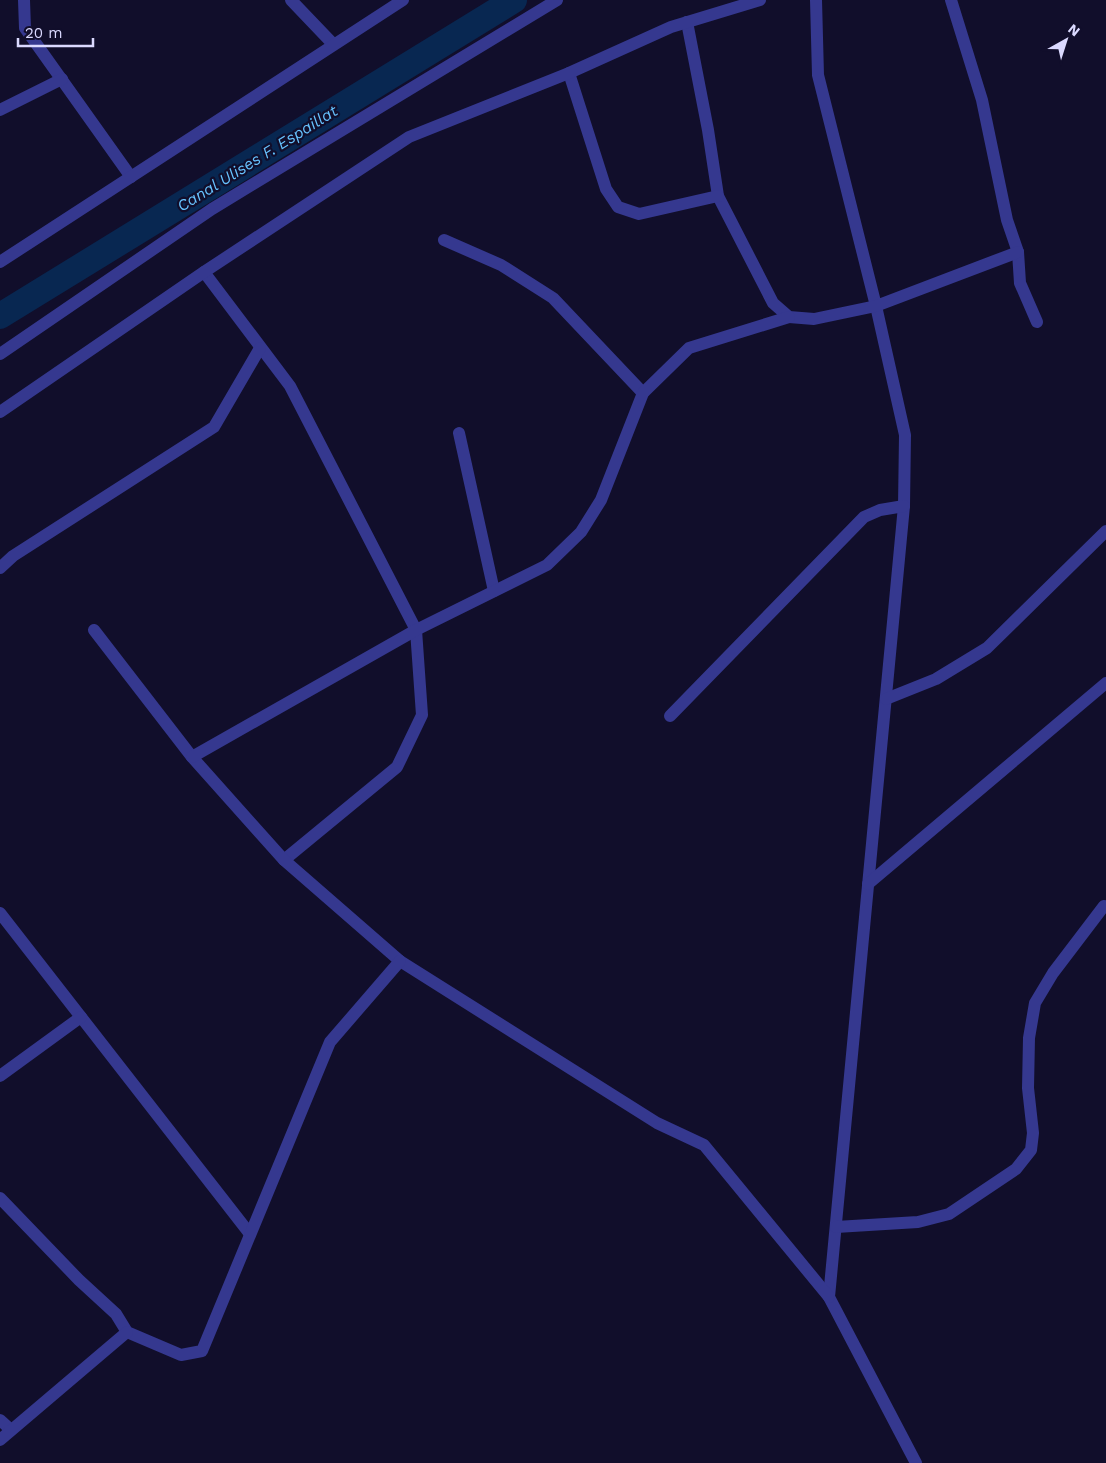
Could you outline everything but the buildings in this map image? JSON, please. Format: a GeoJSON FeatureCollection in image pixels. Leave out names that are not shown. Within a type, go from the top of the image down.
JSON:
{"type":"FeatureCollection","features":[{"type":"Feature","properties":{"kind":"street"},"geometry":{"type":"LineString","coordinates":[[24,0],[25,28],[131,176]]}},
{"type":"Feature","properties":{"kind":"street"},"geometry":{"type":"LineString","coordinates":[[291,0],[332,44]]}},
{"type":"Feature","properties":{"kind":"street"},"geometry":{"type":"LineString","coordinates":[[0,262],[332,44],[404,0]]}},
{"type":"Feature","properties":{"kind":"street"},"geometry":{"type":"LineString","coordinates":[[0,354],[212,209],[557,0]]}},
{"type":"Feature","properties":{"kind":"street"},"geometry":{"type":"LineString","coordinates":[[0,412],[204,272],[409,137],[569,73],[671,27],[760,0]]}},
{"type":"Feature","properties":{"kind":"street"},"geometry":{"type":"LineString","coordinates":[[816,0],[818,75],[876,306],[905,435],[904,506],[829,1297]]}},
{"type":"Feature","properties":{"kind":"street"},"geometry":{"type":"LineString","coordinates":[[951,0],[982,100],[1008,220],[1018,252],[1020,283],[1037,322]]}},
{"type":"Feature","properties":{"kind":"street"},"geometry":{"type":"LineString","coordinates":[[687,22],[708,130],[718,196],[773,304],[789,317]]}},
{"type":"Feature","properties":{"kind":"street"},"geometry":{"type":"LineString","coordinates":[[569,73],[606,189],[618,207],[639,214],[718,196]]}},
{"type":"Feature","properties":{"kind":"street"},"geometry":{"type":"LineString","coordinates":[[0,110],[62,79]]}},
{"type":"Feature","properties":{"kind":"street"},"geometry":{"type":"LineString","coordinates":[[444,240],[501,265],[553,298],[643,393]]}},
{"type":"Feature","properties":{"kind":"street"},"geometry":{"type":"LineString","coordinates":[[192,757],[416,630],[547,565],[581,532],[601,500],[643,393],[689,348],[789,317],[814,319],[876,306],[1018,252]]}},
{"type":"Feature","properties":{"kind":"street"},"geometry":{"type":"LineString","coordinates":[[204,272],[290,386],[416,630],[422,715],[397,767],[284,860]]}},
{"type":"Feature","properties":{"kind":"street"},"geometry":{"type":"LineString","coordinates":[[0,568],[13,556],[214,427],[260,348]]}},
{"type":"Feature","properties":{"kind":"street"},"geometry":{"type":"LineString","coordinates":[[458,433],[494,591]]}},
{"type":"Feature","properties":{"kind":"street"},"geometry":{"type":"LineString","coordinates":[[670,716],[864,517],[880,510],[904,506]]}},
{"type":"Feature","properties":{"kind":"street"},"geometry":{"type":"LineString","coordinates":[[886,699],[936,679],[987,648],[1106,531]]}},
{"type":"Feature","properties":{"kind":"street"},"geometry":{"type":"LineString","coordinates":[[94,630],[192,757],[284,860],[400,961],[657,1124],[704,1146],[829,1297],[916,1463]]}},
{"type":"Feature","properties":{"kind":"street"},"geometry":{"type":"LineString","coordinates":[[868,884],[1106,683]]}},
{"type":"Feature","properties":{"kind":"street"},"geometry":{"type":"LineString","coordinates":[[836,1227],[918,1222],[949,1214],[1016,1169],[1031,1150],[1033,1133],[1028,1088],[1028,1046],[1035,1003],[1054,973],[1104,906]]}},
{"type":"Feature","properties":{"kind":"street"},"geometry":{"type":"LineString","coordinates":[[0,913],[250,1234]]}},
{"type":"Feature","properties":{"kind":"street"},"geometry":{"type":"LineString","coordinates":[[0,1198],[79,1280],[116,1314],[127,1332],[181,1355],[202,1351],[330,1042],[400,961]]}},
{"type":"Feature","properties":{"kind":"street"},"geometry":{"type":"LineString","coordinates":[[0,1076],[81,1017]]}},
{"type":"Feature","properties":{"kind":"street"},"geometry":{"type":"LineString","coordinates":[[0,1440],[127,1332]]}},
{"type":"Feature","properties":{"kind":"street"},"geometry":{"type":"LineString","coordinates":[[0,1420],[11,1430]]}},
{"type":"Feature","properties":{"kind":"waterway","name":"Canal Ulises F. Espaillat"},"geometry":{"type":"LineString","coordinates":[[0,316],[514,0]]}}]}
